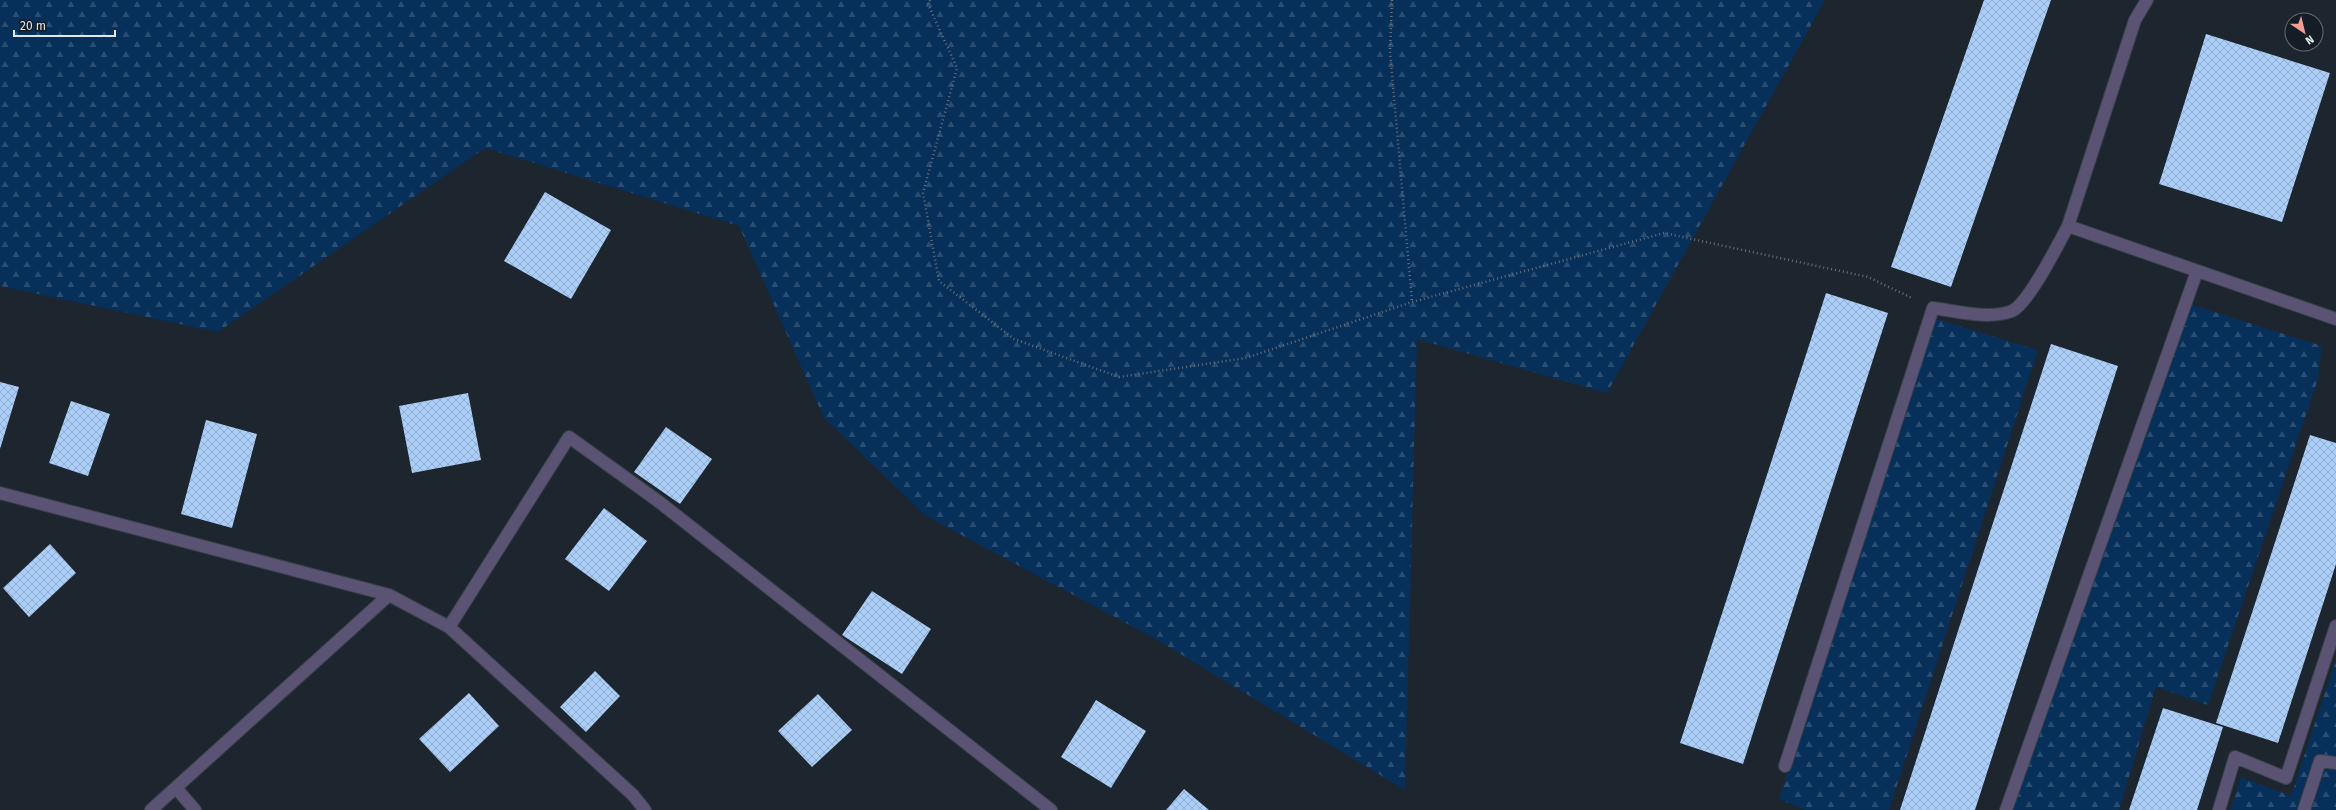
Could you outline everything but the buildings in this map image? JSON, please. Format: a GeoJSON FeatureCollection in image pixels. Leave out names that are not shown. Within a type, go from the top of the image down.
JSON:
{"type":"FeatureCollection","features":[{"type":"Feature","properties":{"kind":"street"},"geometry":{"type":"LineString","coordinates":[[1785,766],[1933,308],[1988,315],[2014,310],[2032,289],[2068,226],[2135,20],[2148,0]]}},
{"type":"Feature","properties":{"kind":"street"},"geometry":{"type":"LineString","coordinates":[[2068,226],[2336,319]]}},
{"type":"Feature","properties":{"kind":"street"},"geometry":{"type":"LineString","coordinates":[[2006,810],[2197,271]]}},
{"type":"Feature","properties":{"kind":"street"},"geometry":{"type":"LineString","coordinates":[[449,627],[569,437],[658,500],[1051,810]]}},
{"type":"Feature","properties":{"kind":"street"},"geometry":{"type":"LineString","coordinates":[[0,493],[389,594],[449,627],[633,796],[646,810]]}},
{"type":"Feature","properties":{"kind":"street"},"geometry":{"type":"LineString","coordinates":[[151,810],[389,594]]}},
{"type":"Feature","properties":{"kind":"street"},"geometry":{"type":"LineString","coordinates":[[2219,810],[2235,757],[2286,778],[2336,626]]}},
{"type":"Feature","properties":{"kind":"street"},"geometry":{"type":"LineString","coordinates":[[2304,810],[2320,761],[2336,763]]}},
{"type":"Feature","properties":{"kind":"street"},"geometry":{"type":"LineString","coordinates":[[176,788],[195,810]]}},
{"type":"Feature","properties":{"kind":"path"},"geometry":{"type":"LineString","coordinates":[[930,0],[928,4],[957,68],[923,193],[939,281],[1014,339],[1119,378],[1246,358],[1412,302],[1664,233],[1868,277],[1933,308]]}},
{"type":"Feature","properties":{"kind":"path"},"geometry":{"type":"LineString","coordinates":[[1392,0],[1390,51],[1412,302]]}},
{"type":"Feature","properties":{"kind":"green space"},"geometry":{"type":"Polygon","coordinates":[[[0,0],[1825,0],[1607,393],[1417,339],[1405,790],[1154,638],[926,516],[824,418],[739,226],[485,148],[218,332],[0,286],[0,0]]]}},
{"type":"Feature","properties":{"kind":"green space"},"geometry":{"type":"Polygon","coordinates":[[[2180,301],[2322,346],[2318,379],[2208,705],[2156,687],[2119,810],[2013,810],[2180,301]]]}},
{"type":"Feature","properties":{"kind":"green space"},"geometry":{"type":"Polygon","coordinates":[[[1936,319],[2038,350],[1889,810],[1805,810],[1779,799],[1936,319]]]}},
{"type":"Feature","properties":{"kind":"green space"},"geometry":{"type":"Polygon","coordinates":[[[2336,659],[2336,810],[2230,810],[2241,777],[2291,796],[2336,659]]]}}]}
